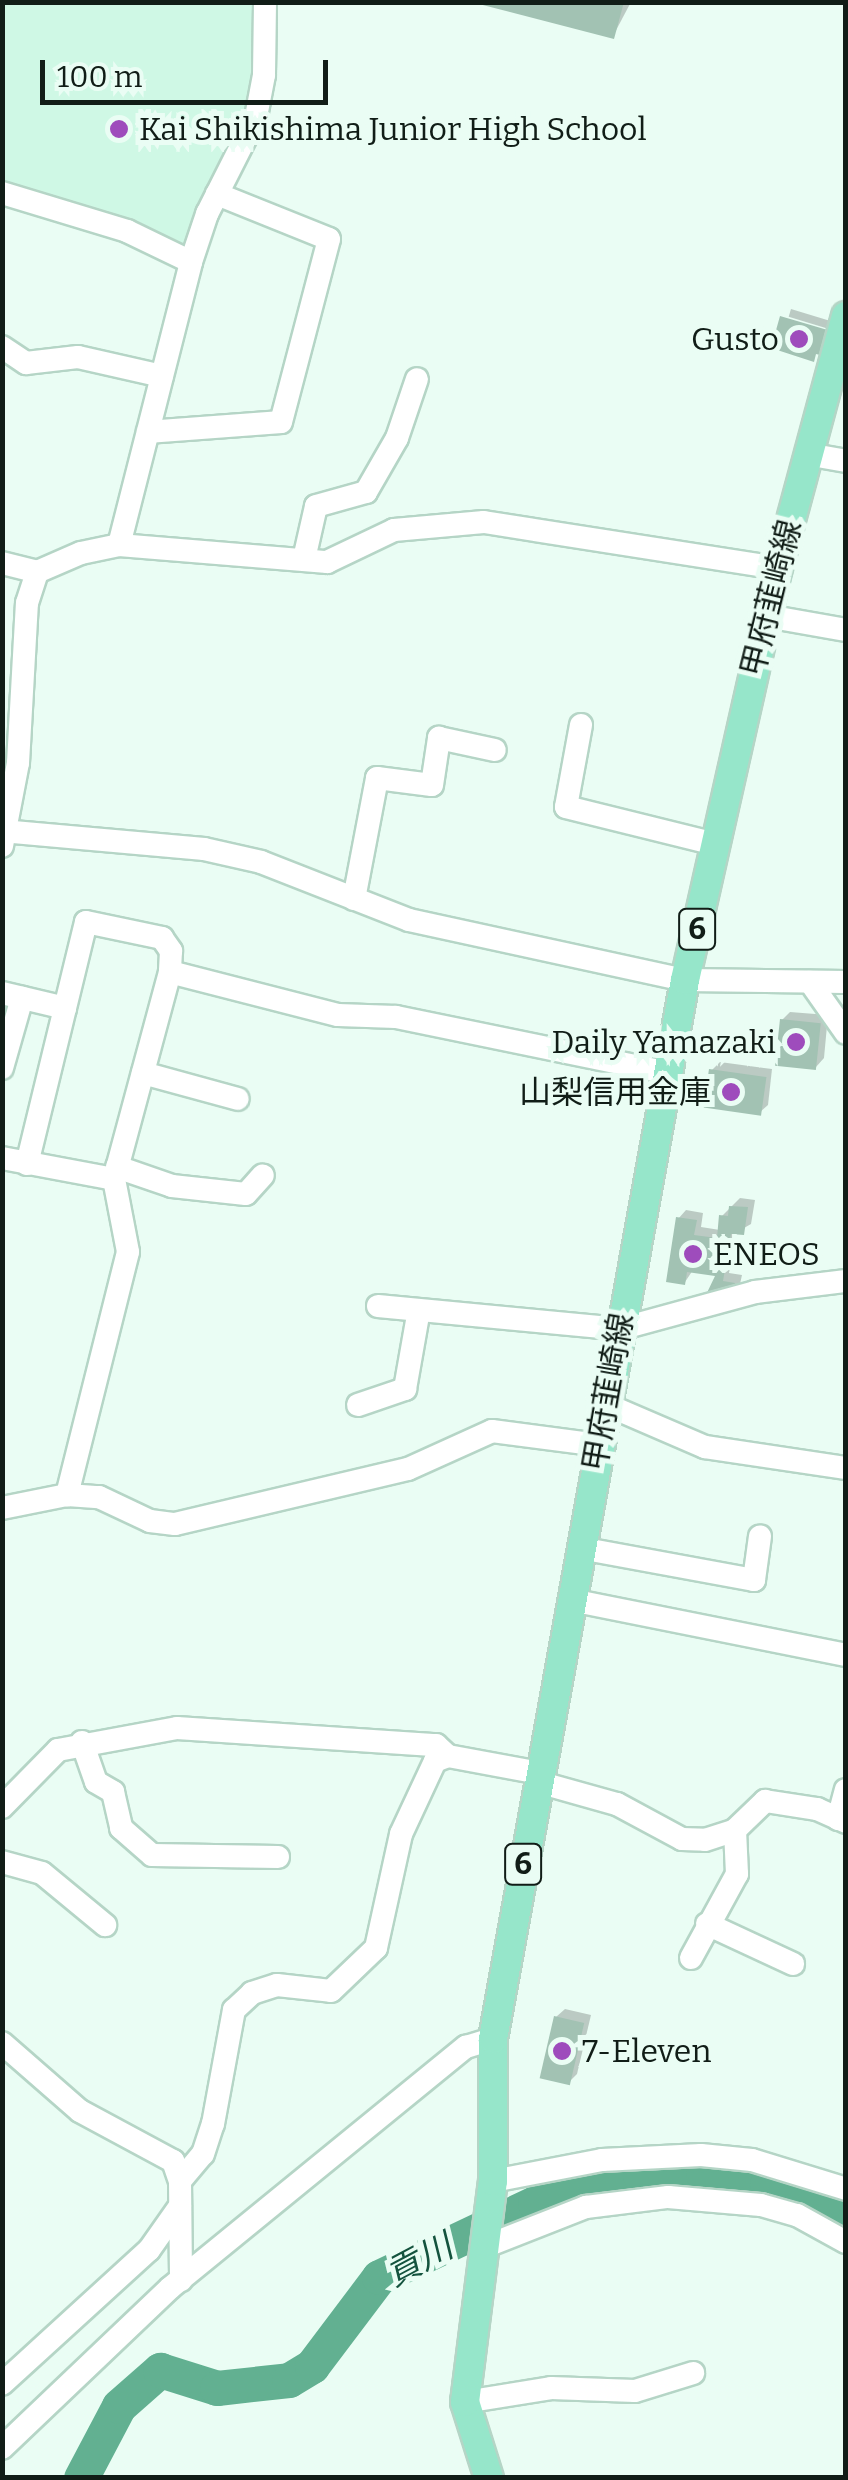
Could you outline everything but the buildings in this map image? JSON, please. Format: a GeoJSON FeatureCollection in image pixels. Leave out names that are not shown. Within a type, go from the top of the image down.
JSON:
{"type":"FeatureCollection","features":[{"type":"Feature","properties":{"kind":"main road","name":"甲府韮崎線"},"geometry":{"type":"LineString","coordinates":[[490,2478],[466,2402],[493,2182],[493,2039],[605,1404],[686,980],[766,616],[806,454],[846,316]]}},
{"type":"Feature","properties":{"kind":"street"},"geometry":{"type":"LineString","coordinates":[[119,545],[191,262],[216,194],[256,117],[264,76],[265,2]]}},
{"type":"Feature","properties":{"kind":"street"},"geometry":{"type":"LineString","coordinates":[[2,193],[127,230],[191,262]]}},
{"type":"Feature","properties":{"kind":"street"},"geometry":{"type":"LineString","coordinates":[[148,432],[281,422],[329,239],[216,194]]}},
{"type":"Feature","properties":{"kind":"street"},"geometry":{"type":"LineString","coordinates":[[2,347],[26,363],[78,356],[162,376]]}},
{"type":"Feature","properties":{"kind":"street"},"geometry":{"type":"LineString","coordinates":[[304,560],[316,506],[366,492],[397,438],[417,378]]}},
{"type":"Feature","properties":{"kind":"street"},"geometry":{"type":"LineString","coordinates":[[806,454],[846,461]]}},
{"type":"Feature","properties":{"kind":"street"},"geometry":{"type":"LineString","coordinates":[[2,563],[37,572],[119,545],[326,562],[394,530],[484,522],[778,568]]}},
{"type":"Feature","properties":{"kind":"street"},"geometry":{"type":"LineString","coordinates":[[37,572],[27,603],[5,836],[204,849],[261,862],[410,920],[686,980],[846,982]]}},
{"type":"Feature","properties":{"kind":"street"},"geometry":{"type":"LineString","coordinates":[[766,616],[846,630]]}},
{"type":"Feature","properties":{"kind":"street"},"geometry":{"type":"LineString","coordinates":[[581,725],[566,807],[715,844]]}},
{"type":"Feature","properties":{"kind":"street"},"geometry":{"type":"LineString","coordinates":[[354,900],[377,778],[432,785],[439,738],[495,750]]}},
{"type":"Feature","properties":{"kind":"street"},"geometry":{"type":"LineString","coordinates":[[27,1164],[86,922],[162,938],[171,951],[170,972],[115,1173],[128,1252],[67,1495]]}},
{"type":"Feature","properties":{"kind":"street"},"geometry":{"type":"LineString","coordinates":[[170,972],[338,1016],[396,1017],[668,1074]]}},
{"type":"Feature","properties":{"kind":"street"},"geometry":{"type":"LineString","coordinates":[[810,982],[846,1033]]}},
{"type":"Feature","properties":{"kind":"street"},"geometry":{"type":"LineString","coordinates":[[2,1068],[12,996],[65,1008]]}},
{"type":"Feature","properties":{"kind":"street"},"geometry":{"type":"LineString","coordinates":[[143,1073],[238,1100]]}},
{"type":"Feature","properties":{"kind":"street"},"geometry":{"type":"LineString","coordinates":[[2,1158],[246,1194],[263,1175]]}},
{"type":"Feature","properties":{"kind":"street"},"geometry":{"type":"LineString","coordinates":[[378,1306],[620,1329],[755,1292],[846,1281]]}},
{"type":"Feature","properties":{"kind":"street"},"geometry":{"type":"LineString","coordinates":[[358,1406],[405,1390],[419,1310]]}},
{"type":"Feature","properties":{"kind":"street"},"geometry":{"type":"LineString","coordinates":[[605,1404],[704,1447],[846,1468]]}},
{"type":"Feature","properties":{"kind":"street"},"geometry":{"type":"LineString","coordinates":[[2,1508],[67,1495],[99,1496],[150,1521],[175,1524],[408,1469],[492,1431],[598,1445]]}},
{"type":"Feature","properties":{"kind":"street"},"geometry":{"type":"LineString","coordinates":[[580,1548],[754,1580],[760,1536]]}},
{"type":"Feature","properties":{"kind":"street"},"geometry":{"type":"LineString","coordinates":[[571,1600],[846,1655]]}},
{"type":"Feature","properties":{"kind":"street"},"geometry":{"type":"LineString","coordinates":[[2,1806],[58,1750],[82,1742],[202,1726],[255,1737],[436,1745],[448,1756],[539,1778],[618,1804],[682,1839],[705,1840],[735,1830],[764,1801],[842,1821],[846,1790]]}},
{"type":"Feature","properties":{"kind":"street"},"geometry":{"type":"LineString","coordinates":[[82,1742],[96,1782],[113,1792],[122,1828],[152,1855],[278,1857]]}},
{"type":"Feature","properties":{"kind":"street"},"geometry":{"type":"LineString","coordinates":[[180,2180],[203,2154],[213,2124],[234,2010],[252,1993],[277,1986],[331,1991],[376,1948],[400,1834],[435,1760],[448,1756]]}},
{"type":"Feature","properties":{"kind":"street"},"geometry":{"type":"LineString","coordinates":[[690,1958],[737,1874],[735,1830]]}},
{"type":"Feature","properties":{"kind":"street"},"geometry":{"type":"LineString","coordinates":[[2,1862],[42,1873],[104,1924]]}},
{"type":"Feature","properties":{"kind":"street"},"geometry":{"type":"LineString","coordinates":[[707,1924],[793,1964]]}},
{"type":"Feature","properties":{"kind":"street"},"geometry":{"type":"LineString","coordinates":[[2,2448],[181,2280],[466,2047],[493,2039]]}},
{"type":"Feature","properties":{"kind":"street"},"geometry":{"type":"LineString","coordinates":[[2,2042],[80,2111],[173,2161],[180,2180],[181,2280]]}},
{"type":"Feature","properties":{"kind":"street"},"geometry":{"type":"LineString","coordinates":[[493,2182],[602,2160],[701,2154],[752,2160],[846,2189]]}},
{"type":"Feature","properties":{"kind":"street"},"geometry":{"type":"LineString","coordinates":[[484,2247],[586,2208],[668,2196],[762,2205],[797,2215],[846,2242]]}},
{"type":"Feature","properties":{"kind":"street"},"geometry":{"type":"LineString","coordinates":[[2,2384],[150,2250],[180,2206]]}},
{"type":"Feature","properties":{"kind":"street"},"geometry":{"type":"LineString","coordinates":[[466,2402],[551,2388],[635,2392],[693,2373]]}},
{"type":"Feature","properties":{"kind":"shaded area","name":"Kai Shikishima Junior High School"},"geometry":{"type":"Polygon","coordinates":[[[2,3],[260,3],[258,61],[247,111],[183,250],[120,220],[3,183],[2,3]]]}},
{"type":"Feature","properties":{"kind":"waterway","name":"貢川"},"geometry":{"type":"LineString","coordinates":[[81,2478],[119,2406],[160,2370],[217,2388],[289,2380],[312,2366],[379,2277],[535,2203],[640,2175],[703,2174],[767,2184],[846,2212]]}},
{"type":"Feature","properties":{"kind":"place","name":"Kai Shikishima Junior High School"},"geometry":{"type":"Point","coordinates":[119,129]}},
{"type":"Feature","properties":{"kind":"place","name":"Gusto"},"geometry":{"type":"Point","coordinates":[799,339]}},
{"type":"Feature","properties":{"kind":"place","name":"Daily Yamazaki"},"geometry":{"type":"Point","coordinates":[796,1042]}},
{"type":"Feature","properties":{"kind":"place","name":"山梨信用金庫"},"geometry":{"type":"Point","coordinates":[731,1092]}},
{"type":"Feature","properties":{"kind":"place","name":"ENEOS"},"geometry":{"type":"Point","coordinates":[693,1254]}},
{"type":"Feature","properties":{"kind":"place","name":"7-Eleven"},"geometry":{"type":"Point","coordinates":[562,2051]}}]}
